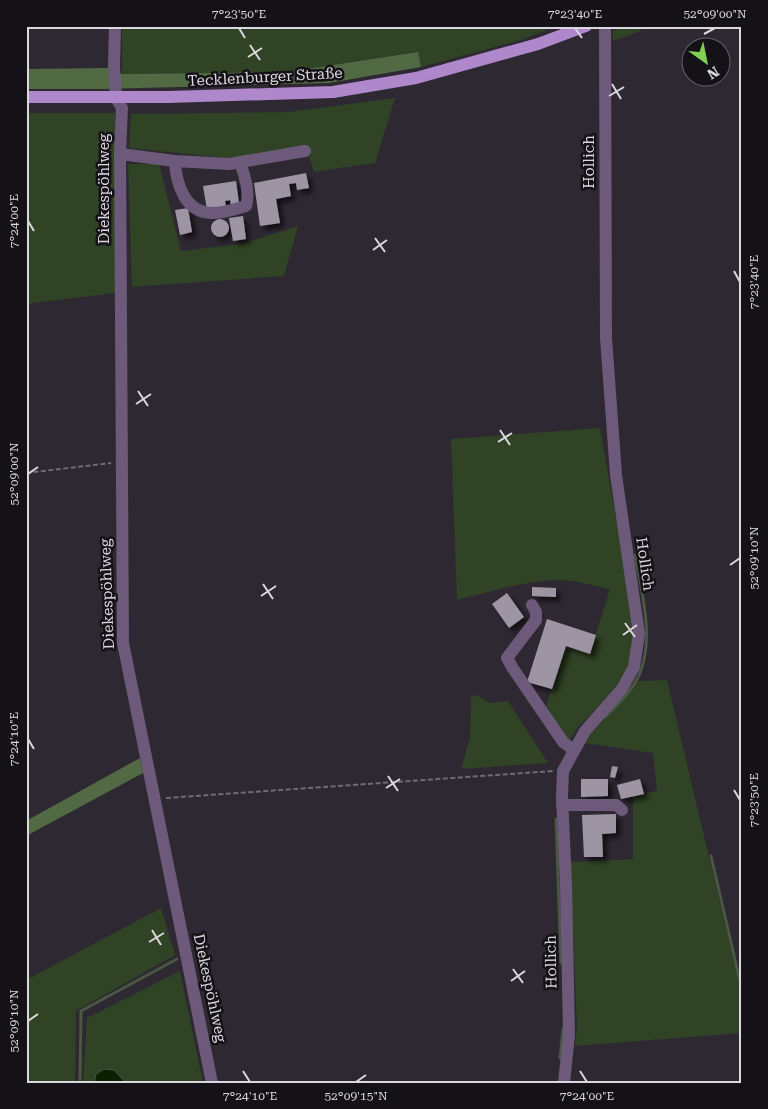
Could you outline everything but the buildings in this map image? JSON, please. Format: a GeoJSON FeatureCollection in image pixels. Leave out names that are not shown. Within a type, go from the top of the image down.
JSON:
{"type":"FeatureCollection","features":[{"type":"Feature","properties":{"kind":"main road","name":"Tecklenburger Straße"},"geometry":{"type":"LineString","coordinates":[[26,97],[116,98],[333,92],[416,78],[538,44],[586,26]]}},
{"type":"Feature","properties":{"kind":"street","name":"Diekespöhlweg"},"geometry":{"type":"LineString","coordinates":[[115,26],[114,66],[116,98],[122,108],[120,154],[122,643],[212,1083]]}},
{"type":"Feature","properties":{"kind":"street","name":"Hollich"},"geometry":{"type":"LineString","coordinates":[[564,1083],[569,1035],[566,884],[562,805],[563,770],[585,731],[622,689],[634,667],[639,634],[616,474],[606,338],[605,26]]}},
{"type":"Feature","properties":{"kind":"street"},"geometry":{"type":"LineString","coordinates":[[120,154],[175,162],[215,164],[240,163],[305,151]]}},
{"type":"Feature","properties":{"kind":"street"},"geometry":{"type":"LineString","coordinates":[[175,162],[176,174],[182,194],[192,207],[212,213],[246,206],[248,202],[244,173],[240,163]]}},
{"type":"Feature","properties":{"kind":"street"},"geometry":{"type":"LineString","coordinates":[[532,605],[536,612],[536,620],[507,658],[563,742],[574,750]]}},
{"type":"Feature","properties":{"kind":"street"},"geometry":{"type":"LineString","coordinates":[[562,805],[616,805],[622,810]]}},
{"type":"Feature","properties":{"kind":"path"},"geometry":{"type":"LineString","coordinates":[[26,473],[121,462]]}},
{"type":"Feature","properties":{"kind":"path"},"geometry":{"type":"LineString","coordinates":[[154,799],[563,770]]}},
{"type":"Feature","properties":{"kind":"shaded area"},"geometry":{"type":"Polygon","coordinates":[[[122,26],[556,26],[521,40],[421,67],[417,52],[287,72],[122,74],[122,26]]]}},
{"type":"Feature","properties":{"kind":"shaded area"},"geometry":{"type":"Polygon","coordinates":[[[630,26],[647,26],[638,32],[613,41],[612,31],[630,26]]]}},
{"type":"Feature","properties":{"kind":"shaded area"},"geometry":{"type":"Polygon","coordinates":[[[418,52],[421,67],[329,83],[26,89],[26,69],[108,68],[122,74],[287,72],[418,52]]]}},
{"type":"Feature","properties":{"kind":"shaded area"},"geometry":{"type":"Polygon","coordinates":[[[395,98],[375,163],[314,172],[306,147],[237,159],[129,148],[131,114],[289,112],[395,98]]]}},
{"type":"Feature","properties":{"kind":"shaded area"},"geometry":{"type":"Polygon","coordinates":[[[26,113],[115,113],[117,174],[115,293],[26,304],[26,113]]]}},
{"type":"Feature","properties":{"kind":"shaded area"},"geometry":{"type":"Polygon","coordinates":[[[128,164],[159,164],[181,251],[241,244],[298,226],[284,276],[132,287],[128,164]]]}},
{"type":"Feature","properties":{"kind":"shaded area"},"geometry":{"type":"Polygon","coordinates":[[[600,428],[632,609],[634,646],[625,676],[617,687],[578,727],[568,742],[546,707],[565,646],[590,653],[610,589],[557,580],[506,587],[457,600],[451,439],[600,428]]]}},
{"type":"Feature","properties":{"kind":"shaded area"},"geometry":{"type":"Polygon","coordinates":[[[667,680],[742,996],[742,1033],[575,1046],[577,1025],[570,862],[633,859],[633,796],[657,791],[653,753],[584,743],[638,681],[667,680]]]}},
{"type":"Feature","properties":{"kind":"shaded area"},"geometry":{"type":"Polygon","coordinates":[[[471,695],[480,697],[489,703],[508,701],[548,763],[461,769],[470,738],[471,695]]]}},
{"type":"Feature","properties":{"kind":"shaded area"},"geometry":{"type":"Polygon","coordinates":[[[140,758],[143,773],[26,836],[26,821],[140,758]]]}},
{"type":"Feature","properties":{"kind":"shaded area"},"geometry":{"type":"Polygon","coordinates":[[[161,908],[175,955],[76,1011],[75,1083],[26,1083],[26,980],[161,908]]]}},
{"type":"Feature","properties":{"kind":"shaded area"},"geometry":{"type":"Polygon","coordinates":[[[180,971],[203,1083],[83,1083],[87,1018],[180,971]]]}},
{"type":"Feature","properties":{"kind":"shaded area"},"geometry":{"type":"Polygon","coordinates":[[[104,1069],[114,1070],[126,1083],[94,1083],[96,1074],[104,1069]]]}},
{"type":"Feature","properties":{"kind":"waterway"},"geometry":{"type":"LineString","coordinates":[[605,717],[635,683],[642,668],[645,653],[647,637],[646,620],[635,555]]}},
{"type":"Feature","properties":{"kind":"waterway"},"geometry":{"type":"LineString","coordinates":[[556,819],[561,963]]}},
{"type":"Feature","properties":{"kind":"waterway"},"geometry":{"type":"LineString","coordinates":[[711,856],[742,990]]}},
{"type":"Feature","properties":{"kind":"waterway"},"geometry":{"type":"LineString","coordinates":[[80,1083],[81,1011],[177,959]]}},
{"type":"Feature","properties":{"kind":"waterway"},"geometry":{"type":"LineString","coordinates":[[560,1058],[563,1029]]}}]}
